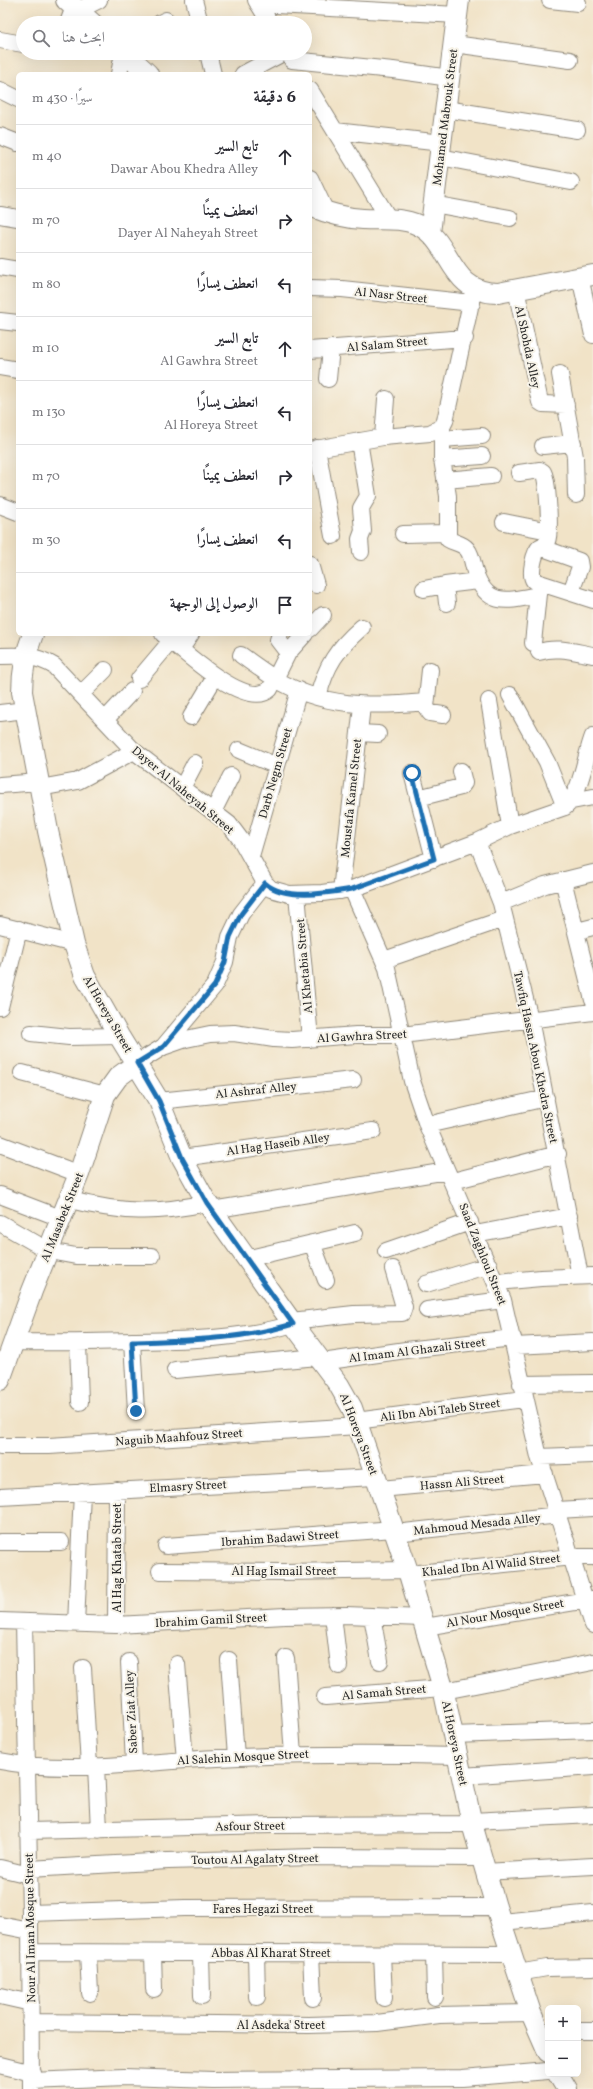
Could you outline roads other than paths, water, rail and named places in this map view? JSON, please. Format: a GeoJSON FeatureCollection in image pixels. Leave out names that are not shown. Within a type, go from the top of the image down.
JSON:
{"type":"FeatureCollection","features":[{"type":"Feature","properties":{"kind":"street"},"geometry":{"type":"LineString","coordinates":[[76,13],[99,0]]}},
{"type":"Feature","properties":{"kind":"street"},"geometry":{"type":"LineString","coordinates":[[194,0],[198,16]]}},
{"type":"Feature","properties":{"kind":"street"},"geometry":{"type":"LineString","coordinates":[[550,0],[578,3]]}},
{"type":"Feature","properties":{"kind":"street"},"geometry":{"type":"LineString","coordinates":[[257,2],[458,8]]}},
{"type":"Feature","properties":{"kind":"street"},"geometry":{"type":"LineString","coordinates":[[257,2],[266,16]]}},
{"type":"Feature","properties":{"kind":"street","name":"Mohamed Mabrouk Street"},"geometry":{"type":"LineString","coordinates":[[430,233],[458,8]]}},
{"type":"Feature","properties":{"kind":"street"},"geometry":{"type":"LineString","coordinates":[[0,40],[16,43]]}},
{"type":"Feature","properties":{"kind":"street"},"geometry":{"type":"LineString","coordinates":[[454,44],[570,60]]}},
{"type":"Feature","properties":{"kind":"street"},"geometry":{"type":"LineString","coordinates":[[119,72],[122,60]]}},
{"type":"Feature","properties":{"kind":"street"},"geometry":{"type":"LineString","coordinates":[[132,60],[146,72]]}},
{"type":"Feature","properties":{"kind":"street"},"geometry":{"type":"LineString","coordinates":[[210,60],[213,72]]}},
{"type":"Feature","properties":{"kind":"street"},"geometry":{"type":"LineString","coordinates":[[250,72],[291,60],[394,70],[450,78]]}},
{"type":"Feature","properties":{"kind":"street"},"geometry":{"type":"LineString","coordinates":[[0,90],[16,98]]}},
{"type":"Feature","properties":{"kind":"street"},"geometry":{"type":"LineString","coordinates":[[312,93],[389,219]]}},
{"type":"Feature","properties":{"kind":"street"},"geometry":{"type":"LineString","coordinates":[[446,109],[577,130]]}},
{"type":"Feature","properties":{"kind":"street"},"geometry":{"type":"LineString","coordinates":[[335,131],[441,150],[571,182]]}},
{"type":"Feature","properties":{"kind":"street"},"geometry":{"type":"LineString","coordinates":[[0,136],[16,142]]}},
{"type":"Feature","properties":{"kind":"street"},"geometry":{"type":"LineString","coordinates":[[312,186],[318,209],[364,219],[402,220],[418,225],[430,233],[473,296],[465,338],[442,433],[442,459],[448,496],[448,539],[463,545],[468,550],[478,581],[487,594],[497,599],[508,601],[537,586],[571,592],[593,600]]}},
{"type":"Feature","properties":{"kind":"street"},"geometry":{"type":"LineString","coordinates":[[433,204],[510,218]]}},
{"type":"Feature","properties":{"kind":"street"},"geometry":{"type":"LineString","coordinates":[[0,215],[16,218]]}},
{"type":"Feature","properties":{"kind":"street"},"geometry":{"type":"LineString","coordinates":[[0,267],[16,270]]}},
{"type":"Feature","properties":{"kind":"street"},"geometry":{"type":"LineString","coordinates":[[473,296],[587,276],[593,335]]}},
{"type":"Feature","properties":{"kind":"street","name":"Al Nasr Street"},"geometry":{"type":"LineString","coordinates":[[312,288],[473,296]]}},
{"type":"Feature","properties":{"kind":"street","name":"Al Shohda Alley"},"geometry":{"type":"LineString","coordinates":[[516,289],[540,402],[543,404],[566,405]]}},
{"type":"Feature","properties":{"kind":"street"},"geometry":{"type":"LineString","coordinates":[[0,321],[16,323]]}},
{"type":"Feature","properties":{"kind":"street","name":"Al Salam Street"},"geometry":{"type":"LineString","coordinates":[[312,350],[465,338]]}},
{"type":"Feature","properties":{"kind":"street"},"geometry":{"type":"LineString","coordinates":[[328,379],[331,348]]}},
{"type":"Feature","properties":{"kind":"street"},"geometry":{"type":"LineString","coordinates":[[0,366],[16,370]]}},
{"type":"Feature","properties":{"kind":"street"},"geometry":{"type":"LineString","coordinates":[[560,374],[575,457],[576,495]]}},
{"type":"Feature","properties":{"kind":"street"},"geometry":{"type":"LineString","coordinates":[[384,437],[386,399]]}},
{"type":"Feature","properties":{"kind":"street"},"geometry":{"type":"LineString","coordinates":[[333,536],[313,449],[384,437],[430,433],[482,436]]}},
{"type":"Feature","properties":{"kind":"street"},"geometry":{"type":"LineString","coordinates":[[359,441],[368,496],[361,508],[363,531],[360,538],[361,552]]}},
{"type":"Feature","properties":{"kind":"street"},"geometry":{"type":"LineString","coordinates":[[543,446],[573,443]]}},
{"type":"Feature","properties":{"kind":"street"},"geometry":{"type":"LineString","coordinates":[[442,459],[482,456]]}},
{"type":"Feature","properties":{"kind":"street"},"geometry":{"type":"LineString","coordinates":[[519,473],[540,470],[545,474],[548,490],[549,531],[547,541],[540,547],[531,574],[537,586],[536,648],[593,654]]}},
{"type":"Feature","properties":{"kind":"street"},"geometry":{"type":"LineString","coordinates":[[445,480],[492,476]]}},
{"type":"Feature","properties":{"kind":"street"},"geometry":{"type":"LineString","coordinates":[[0,505],[16,511]]}},
{"type":"Feature","properties":{"kind":"street"},"geometry":{"type":"LineString","coordinates":[[504,522],[549,531]]}},
{"type":"Feature","properties":{"kind":"street"},"geometry":{"type":"LineString","coordinates":[[404,534],[447,533]]}},
{"type":"Feature","properties":{"kind":"street"},"geometry":{"type":"LineString","coordinates":[[540,547],[579,561],[580,567],[571,592]]}},
{"type":"Feature","properties":{"kind":"street"},"geometry":{"type":"LineString","coordinates":[[312,571],[316,585]]}},
{"type":"Feature","properties":{"kind":"street"},"geometry":{"type":"LineString","coordinates":[[424,589],[478,581]]}},
{"type":"Feature","properties":{"kind":"street"},"geometry":{"type":"LineString","coordinates":[[445,585],[447,603]]}},
{"type":"Feature","properties":{"kind":"street"},"geometry":{"type":"LineString","coordinates":[[312,627],[323,615]]}},
{"type":"Feature","properties":{"kind":"street"},"geometry":{"type":"LineString","coordinates":[[318,697],[323,678],[331,661],[342,645],[362,627]]}},
{"type":"Feature","properties":{"kind":"street","name":"Al Horeya Street"},"geometry":{"type":"LineString","coordinates":[[32,636],[25,655],[22,673],[22,692],[74,944],[85,976],[119,1036],[159,1101],[182,1158],[210,1206],[246,1259],[346,1396],[395,1531],[444,1689],[472,1822],[483,1866],[531,2014],[544,2034]]}},
{"type":"Feature","properties":{"kind":"street"},"geometry":{"type":"LineString","coordinates":[[105,720],[172,641],[186,636]]}},
{"type":"Feature","properties":{"kind":"street"},"geometry":{"type":"LineString","coordinates":[[279,636],[278,640],[288,653]]}},
{"type":"Feature","properties":{"kind":"street"},"geometry":{"type":"LineString","coordinates":[[172,641],[215,677],[231,686],[259,694],[265,693],[270,689],[288,653],[303,636]]}},
{"type":"Feature","properties":{"kind":"street","name":"Dayer Al Naheyah Street"},"geometry":{"type":"LineString","coordinates":[[0,656],[25,655],[41,658],[54,666],[134,751],[214,812],[233,830],[251,856],[265,883]]}},
{"type":"Feature","properties":{"kind":"street"},"geometry":{"type":"LineString","coordinates":[[241,656],[275,679],[299,690],[332,702],[362,706],[426,702]]}},
{"type":"Feature","properties":{"kind":"street"},"geometry":{"type":"LineString","coordinates":[[81,694],[105,670]]}},
{"type":"Feature","properties":{"kind":"street"},"geometry":{"type":"LineString","coordinates":[[430,670],[426,702],[430,712],[443,715]]}},
{"type":"Feature","properties":{"kind":"street"},"geometry":{"type":"LineString","coordinates":[[191,717],[215,677]]}},
{"type":"Feature","properties":{"kind":"street","name":"Darb Negm Street"},"geometry":{"type":"LineString","coordinates":[[251,856],[299,690]]}},
{"type":"Feature","properties":{"kind":"street"},"geometry":{"type":"LineString","coordinates":[[510,695],[525,708],[547,762],[569,804]]}},
{"type":"Feature","properties":{"kind":"street"},"geometry":{"type":"LineString","coordinates":[[489,701],[510,826]]}},
{"type":"Feature","properties":{"kind":"street","name":"Moustafa Kamel Street"},"geometry":{"type":"LineString","coordinates":[[347,890],[362,706]]}},
{"type":"Feature","properties":{"kind":"street"},"geometry":{"type":"LineString","coordinates":[[0,713],[26,710]]}},
{"type":"Feature","properties":{"kind":"street"},"geometry":{"type":"LineString","coordinates":[[359,733],[378,734]]}},
{"type":"Feature","properties":{"kind":"street"},"geometry":{"type":"LineString","coordinates":[[569,804],[577,793],[585,760],[593,736]]}},
{"type":"Feature","properties":{"kind":"street"},"geometry":{"type":"LineString","coordinates":[[239,750],[277,766]]}},
{"type":"Feature","properties":{"kind":"street"},"geometry":{"type":"LineString","coordinates":[[0,785],[40,785],[78,780],[134,751]]}},
{"type":"Feature","properties":{"kind":"street"},"geometry":{"type":"LineString","coordinates":[[182,788],[195,763]]}},
{"type":"Feature","properties":{"kind":"street"},"geometry":{"type":"LineString","coordinates":[[418,798],[461,787],[464,783],[461,771]]}},
{"type":"Feature","properties":{"kind":"street"},"geometry":{"type":"LineString","coordinates":[[412,773],[434,859]]}},
{"type":"Feature","properties":{"kind":"street"},"geometry":{"type":"LineString","coordinates":[[214,812],[231,776]]}},
{"type":"Feature","properties":{"kind":"street"},"geometry":{"type":"LineString","coordinates":[[163,1047],[215,985],[225,962],[230,937],[241,914],[265,883],[271,889],[281,893],[297,894],[347,890],[434,859],[477,842],[510,826],[569,804],[593,797]]}},
{"type":"Feature","properties":{"kind":"street","name":"Tawfiq Hassn Abou Khedra Street"},"geometry":{"type":"LineString","coordinates":[[477,842],[500,904],[530,1019],[558,1154],[569,1216],[587,1276]]}},
{"type":"Feature","properties":{"kind":"street"},"geometry":{"type":"LineString","coordinates":[[500,904],[563,880],[593,873]]}},
{"type":"Feature","properties":{"kind":"street"},"geometry":{"type":"LineString","coordinates":[[563,880],[592,992]]}},
{"type":"Feature","properties":{"kind":"street","name":"Saad Zaghloul Street"},"geometry":{"type":"LineString","coordinates":[[347,890],[384,960],[394,994],[412,1081],[427,1125],[503,1300],[514,1342],[523,1391],[539,1457],[572,1557],[589,1599],[593,1625]]}},
{"type":"Feature","properties":{"kind":"street","name":"Al Khetabia Street"},"geometry":{"type":"LineString","coordinates":[[297,894],[310,1039]]}},
{"type":"Feature","properties":{"kind":"street"},"geometry":{"type":"LineString","coordinates":[[384,960],[504,919]]}},
{"type":"Feature","properties":{"kind":"street"},"geometry":{"type":"LineString","coordinates":[[0,925],[74,944]]}},
{"type":"Feature","properties":{"kind":"street"},"geometry":{"type":"LineString","coordinates":[[577,931],[593,927]]}},
{"type":"Feature","properties":{"kind":"street"},"geometry":{"type":"LineString","coordinates":[[0,1007],[19,929]]}},
{"type":"Feature","properties":{"kind":"street","name":"Al Gawhra Street"},"geometry":{"type":"LineString","coordinates":[[137,1063],[163,1047],[186,1038],[210,1034],[234,1033],[274,1039],[310,1039],[356,1035],[402,1036],[593,1012]]}},
{"type":"Feature","properties":{"kind":"street"},"geometry":{"type":"LineString","coordinates":[[31,1033],[69,1037],[119,1036]]}},
{"type":"Feature","properties":{"kind":"street","name":"Al Masabek Street"},"geometry":{"type":"LineString","coordinates":[[0,1380],[70,1200],[105,1095],[118,1076],[137,1063]]}},
{"type":"Feature","properties":{"kind":"street"},"geometry":{"type":"LineString","coordinates":[[22,1073],[105,1095]]}},
{"type":"Feature","properties":{"kind":"street","name":"Al Ashraf Alley"},"geometry":{"type":"LineString","coordinates":[[159,1101],[353,1080]]}},
{"type":"Feature","properties":{"kind":"street"},"geometry":{"type":"LineString","coordinates":[[427,1125],[546,1098]]}},
{"type":"Feature","properties":{"kind":"street","name":"Al Hag Haseib Alley"},"geometry":{"type":"LineString","coordinates":[[182,1158],[373,1131]]}},
{"type":"Feature","properties":{"kind":"street"},"geometry":{"type":"LineString","coordinates":[[0,1144],[79,1174]]}},
{"type":"Feature","properties":{"kind":"street"},"geometry":{"type":"LineString","coordinates":[[70,1200],[104,1209],[138,1212],[173,1210],[450,1176],[558,1154]]}},
{"type":"Feature","properties":{"kind":"street"},"geometry":{"type":"LineString","coordinates":[[0,1196],[63,1219]]}},
{"type":"Feature","properties":{"kind":"street"},"geometry":{"type":"LineString","coordinates":[[386,1251],[472,1228],[569,1216]]}},
{"type":"Feature","properties":{"kind":"street"},"geometry":{"type":"LineString","coordinates":[[0,1223],[49,1251],[91,1257],[152,1256]]}},
{"type":"Feature","properties":{"kind":"street"},"geometry":{"type":"LineString","coordinates":[[246,1259],[355,1233]]}},
{"type":"Feature","properties":{"kind":"street"},"geometry":{"type":"LineString","coordinates":[[312,1243],[326,1280]]}},
{"type":"Feature","properties":{"kind":"street"},"geometry":{"type":"LineString","coordinates":[[426,1284],[489,1265]]}},
{"type":"Feature","properties":{"kind":"street"},"geometry":{"type":"LineString","coordinates":[[15,1342],[78,1343],[200,1339],[245,1334],[274,1329],[292,1322],[354,1314],[402,1313],[404,1307],[393,1269]]}},
{"type":"Feature","properties":{"kind":"street"},"geometry":{"type":"LineString","coordinates":[[496,1282],[587,1276]]}},
{"type":"Feature","properties":{"kind":"street"},"geometry":{"type":"LineString","coordinates":[[428,1310],[503,1300]]}},
{"type":"Feature","properties":{"kind":"street"},"geometry":{"type":"LineString","coordinates":[[132,1342],[136,1411]]}},
{"type":"Feature","properties":{"kind":"street","name":"Al Imam Al Ghazali Street"},"geometry":{"type":"LineString","coordinates":[[175,1370],[514,1342],[593,1342]]}},
{"type":"Feature","properties":{"kind":"street"},"geometry":{"type":"LineString","coordinates":[[78,1343],[80,1402]]}},
{"type":"Feature","properties":{"kind":"street","name":"Ali Ibn Abi Taleb Street"},"geometry":{"type":"LineString","coordinates":[[357,1424],[523,1391],[593,1383]]}},
{"type":"Feature","properties":{"kind":"street","name":"Naguib Maahfouz Street"},"geometry":{"type":"LineString","coordinates":[[0,1446],[49,1446],[357,1424]]}},
{"type":"Feature","properties":{"kind":"street"},"geometry":{"type":"LineString","coordinates":[[539,1457],[593,1455]]}},
{"type":"Feature","properties":{"kind":"street","name":"Hassn Ali Street"},"geometry":{"type":"LineString","coordinates":[[378,1483],[545,1474]]}},
{"type":"Feature","properties":{"kind":"street","name":"Elmasry Street"},"geometry":{"type":"LineString","coordinates":[[0,1497],[117,1490],[378,1483]]}},
{"type":"Feature","properties":{"kind":"street","name":"Al Hag Khatab Street"},"geometry":{"type":"LineString","coordinates":[[116,1625],[117,1490]]}},
{"type":"Feature","properties":{"kind":"street"},"geometry":{"type":"LineString","coordinates":[[76,1624],[82,1492]]}},
{"type":"Feature","properties":{"kind":"street","name":"Mahmoud Mesada Alley"},"geometry":{"type":"LineString","coordinates":[[395,1531],[593,1508]]}},
{"type":"Feature","properties":{"kind":"street","name":"Ibrahim Badawi Street"},"geometry":{"type":"LineString","coordinates":[[166,1546],[395,1531]]}},
{"type":"Feature","properties":{"kind":"street"},"geometry":{"type":"LineString","coordinates":[[0,1542],[60,1542]]}},
{"type":"Feature","properties":{"kind":"street","name":"Khaled Ibn Al Walid Street"},"geometry":{"type":"LineString","coordinates":[[408,1572],[572,1557],[593,1557]]}},
{"type":"Feature","properties":{"kind":"street","name":"Al Hag Ismail Street"},"geometry":{"type":"LineString","coordinates":[[160,1571],[408,1572]]}},
{"type":"Feature","properties":{"kind":"street","name":"Al Nour Mosque Street"},"geometry":{"type":"LineString","coordinates":[[424,1622],[589,1599]]}},
{"type":"Feature","properties":{"kind":"street"},"geometry":{"type":"LineString","coordinates":[[334,1615],[339,1666]]}},
{"type":"Feature","properties":{"kind":"street","name":"Ibrahim Gamil Street"},"geometry":{"type":"LineString","coordinates":[[0,1621],[116,1625],[285,1616],[334,1615],[372,1616],[424,1622]]}},
{"type":"Feature","properties":{"kind":"street"},"geometry":{"type":"LineString","coordinates":[[372,1616],[380,1661]]}},
{"type":"Feature","properties":{"kind":"street"},"geometry":{"type":"LineString","coordinates":[[24,1622],[28,1766]]}},
{"type":"Feature","properties":{"kind":"street"},"geometry":{"type":"LineString","coordinates":[[286,1658],[292,1755]]}},
{"type":"Feature","properties":{"kind":"street"},"geometry":{"type":"LineString","coordinates":[[229,1660],[236,1757]]}},
{"type":"Feature","properties":{"kind":"street","name":"Saber Ziat Alley"},"geometry":{"type":"LineString","coordinates":[[128,1662],[134,1763]]}},
{"type":"Feature","properties":{"kind":"street","name":"Al Samah Street"},"geometry":{"type":"LineString","coordinates":[[325,1697],[444,1689],[593,1662]]}},
{"type":"Feature","properties":{"kind":"street"},"geometry":{"type":"LineString","coordinates":[[177,1664],[184,1760]]}},
{"type":"Feature","properties":{"kind":"street"},"geometry":{"type":"LineString","coordinates":[[83,1668],[99,1830]]}},
{"type":"Feature","properties":{"kind":"street"},"geometry":{"type":"LineString","coordinates":[[454,1734],[593,1730]]}},
{"type":"Feature","properties":{"kind":"street","name":"Al Salehin Mosque Street"},"geometry":{"type":"LineString","coordinates":[[0,1761],[28,1766],[66,1768],[236,1757],[333,1753],[458,1756]]}},
{"type":"Feature","properties":{"kind":"street","name":"Nour Al Iman Mosque Street"},"geometry":{"type":"LineString","coordinates":[[28,1766],[31,2081]]}},
{"type":"Feature","properties":{"kind":"street"},"geometry":{"type":"LineString","coordinates":[[462,1776],[593,1767]]}},
{"type":"Feature","properties":{"kind":"street","name":"Asfour Street"},"geometry":{"type":"LineString","coordinates":[[29,1831],[472,1822],[593,1815]]}},
{"type":"Feature","properties":{"kind":"street","name":"Toutou Al Agalaty Street"},"geometry":{"type":"LineString","coordinates":[[0,1868],[30,1872],[168,1861],[315,1857],[483,1866],[593,1866]]}},
{"type":"Feature","properties":{"kind":"street","name":"Fares Hegazi Street"},"geometry":{"type":"LineString","coordinates":[[30,1913],[185,1908],[499,1915],[593,1914]]}},
{"type":"Feature","properties":{"kind":"street"},"geometry":{"type":"LineString","coordinates":[[0,1925],[30,1932]]}},
{"type":"Feature","properties":{"kind":"street","name":"Abbas Al Kharat Street"},"geometry":{"type":"LineString","coordinates":[[30,1952],[511,1954]]}},
{"type":"Feature","properties":{"kind":"street"},"geometry":{"type":"LineString","coordinates":[[88,1953],[90,1993]]}},
{"type":"Feature","properties":{"kind":"street"},"geometry":{"type":"LineString","coordinates":[[153,1953],[154,1989]]}},
{"type":"Feature","properties":{"kind":"street"},"geometry":{"type":"LineString","coordinates":[[201,1953],[202,1996]]}},
{"type":"Feature","properties":{"kind":"street"},"geometry":{"type":"LineString","coordinates":[[256,1953],[257,1997]]}},
{"type":"Feature","properties":{"kind":"street"},"geometry":{"type":"LineString","coordinates":[[311,1954],[313,1998]]}},
{"type":"Feature","properties":{"kind":"street"},"geometry":{"type":"LineString","coordinates":[[382,1954],[384,1998]]}},
{"type":"Feature","properties":{"kind":"street"},"geometry":{"type":"LineString","coordinates":[[434,1954],[435,1997]]}},
{"type":"Feature","properties":{"kind":"street"},"geometry":{"type":"LineString","coordinates":[[518,1973],[548,1968],[593,1967]]}},
{"type":"Feature","properties":{"kind":"street"},"geometry":{"type":"LineString","coordinates":[[0,1996],[31,2003]]}},
{"type":"Feature","properties":{"kind":"street","name":"Al Asdeka' Street"},"geometry":{"type":"LineString","coordinates":[[30,2022],[309,2025],[376,2023],[439,2015],[531,2014]]}},
{"type":"Feature","properties":{"kind":"street"},"geometry":{"type":"LineString","coordinates":[[581,2032],[593,2030]]}},
{"type":"Feature","properties":{"kind":"street"},"geometry":{"type":"LineString","coordinates":[[0,2065],[31,2081],[124,2077],[213,2080],[462,2078],[545,2071]]}},
{"type":"Feature","properties":{"kind":"street"},"geometry":{"type":"LineString","coordinates":[[560,2077],[567,2089]]}}]}
